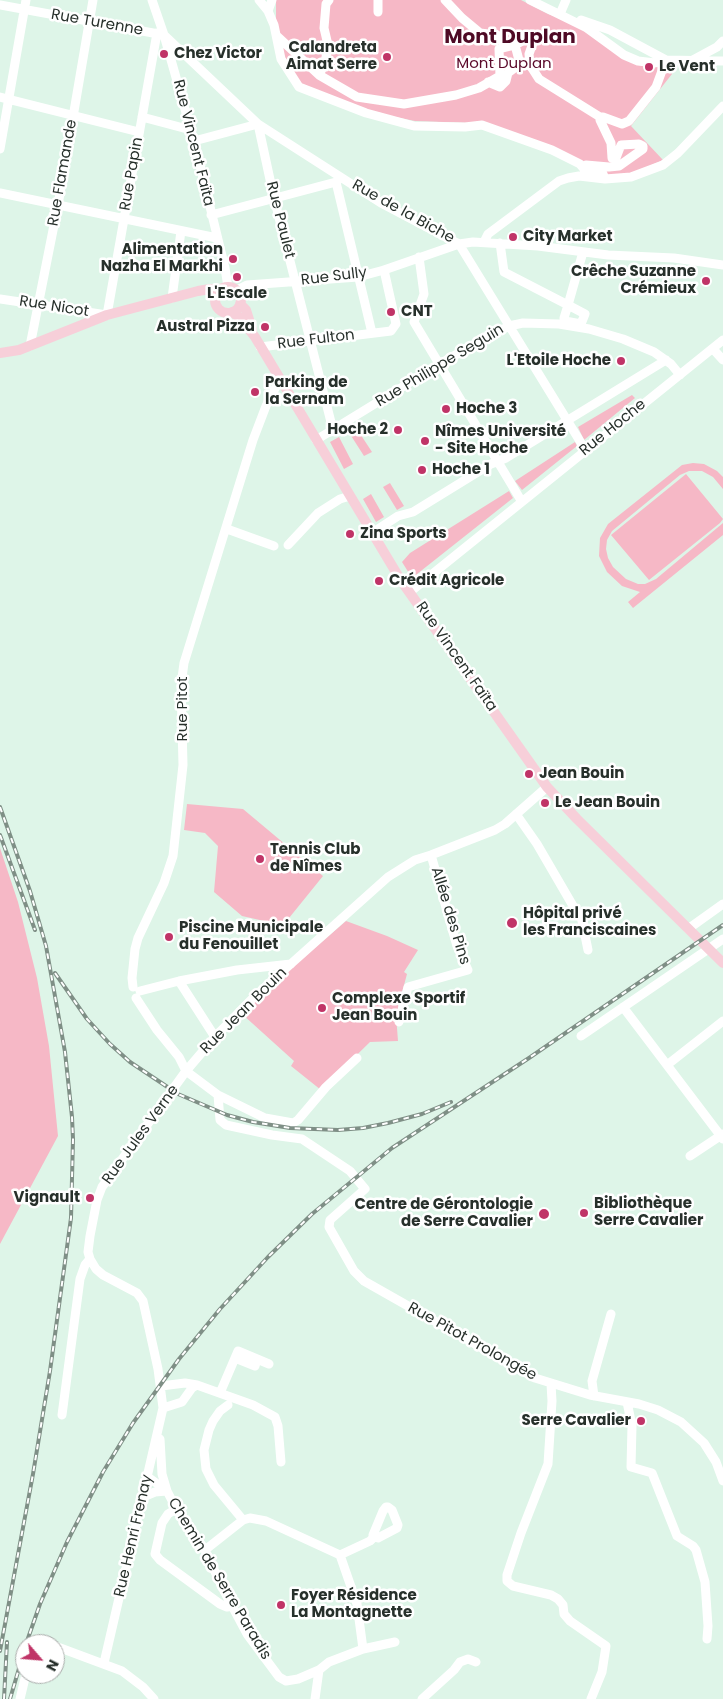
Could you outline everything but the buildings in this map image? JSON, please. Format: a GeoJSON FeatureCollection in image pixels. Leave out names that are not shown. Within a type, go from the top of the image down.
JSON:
{"type":"FeatureCollection","features":[{"type":"Feature","properties":{"kind":"main road","name":"Rue Sully"},"geometry":{"type":"LineString","coordinates":[[0,353],[30,346],[107,315],[198,291],[228,289]]}},
{"type":"Feature","properties":{"kind":"main road"},"geometry":{"type":"LineString","coordinates":[[198,291],[215,302],[220,310],[228,313],[232,312],[240,304],[241,298],[228,289],[217,294],[215,302]]}},
{"type":"Feature","properties":{"kind":"main road","name":"Rue Vincent Faïta"},"geometry":{"type":"LineString","coordinates":[[240,304],[246,310],[258,342]]}},
{"type":"Feature","properties":{"kind":"main road","name":"Rue Vincent Faïta"},"geometry":{"type":"LineString","coordinates":[[232,312],[240,318],[258,342],[400,579],[548,787],[576,819],[723,963]]}},
{"type":"Feature","properties":{"kind":"street","name":"Rue Flamande"},"geometry":{"type":"LineString","coordinates":[[30,346],[58,205],[93,0]]}},
{"type":"Feature","properties":{"kind":"street","name":"Rue Vincent Faïta"},"geometry":{"type":"LineString","coordinates":[[152,0],[194,141],[225,268],[228,289]]}},
{"type":"Feature","properties":{"kind":"street"},"geometry":{"type":"LineString","coordinates":[[259,0],[268,11],[277,36],[281,59],[299,87],[366,113],[414,126],[482,126],[552,150],[580,164],[609,168],[619,166],[642,149],[644,146],[639,144],[621,145],[616,158],[612,158],[611,144],[600,117]]}},
{"type":"Feature","properties":{"kind":"street"},"geometry":{"type":"LineString","coordinates":[[268,11],[272,0]]}},
{"type":"Feature","properties":{"kind":"street"},"geometry":{"type":"LineString","coordinates":[[319,75],[328,46],[324,28],[326,4],[329,0]]}},
{"type":"Feature","properties":{"kind":"street"},"geometry":{"type":"LineString","coordinates":[[378,0],[378,12]]}},
{"type":"Feature","properties":{"kind":"street"},"geometry":{"type":"LineString","coordinates":[[445,0],[480,33],[497,35],[510,46],[520,64]]}},
{"type":"Feature","properties":{"kind":"street"},"geometry":{"type":"LineString","coordinates":[[530,0],[588,28],[624,56],[638,61],[656,64],[666,60],[723,61]]}},
{"type":"Feature","properties":{"kind":"street"},"geometry":{"type":"LineString","coordinates":[[560,14],[566,0]]}},
{"type":"Feature","properties":{"kind":"street","name":"Rue Turenne"},"geometry":{"type":"LineString","coordinates":[[0,5],[25,5],[90,21],[161,34]]}},
{"type":"Feature","properties":{"kind":"street"},"geometry":{"type":"LineString","coordinates":[[0,149],[4,98],[25,5]]}},
{"type":"Feature","properties":{"kind":"street"},"geometry":{"type":"LineString","coordinates":[[571,19],[584,20],[610,30],[666,60]]}},
{"type":"Feature","properties":{"kind":"street","name":"Rue Papin"},"geometry":{"type":"LineString","coordinates":[[107,315],[139,132],[161,34]]}},
{"type":"Feature","properties":{"kind":"street","name":"Rue de la Biche"},"geometry":{"type":"LineString","coordinates":[[161,34],[258,124],[338,179],[459,244],[500,243],[608,255],[674,258],[723,265]]}},
{"type":"Feature","properties":{"kind":"street"},"geometry":{"type":"LineString","coordinates":[[277,36],[319,75],[357,97],[404,104],[456,95],[479,88],[500,76],[499,49],[524,40],[553,37]]}},
{"type":"Feature","properties":{"kind":"street"},"geometry":{"type":"LineString","coordinates":[[534,40],[529,58],[530,65],[539,79],[600,117],[622,124],[630,121],[656,87],[666,60]]}},
{"type":"Feature","properties":{"kind":"street"},"geometry":{"type":"LineString","coordinates":[[693,60],[717,47],[723,41]]}},
{"type":"Feature","properties":{"kind":"street"},"geometry":{"type":"LineString","coordinates":[[488,82],[500,87],[506,81],[508,72],[529,58]]}},
{"type":"Feature","properties":{"kind":"street"},"geometry":{"type":"LineString","coordinates":[[4,98],[139,132]]}},
{"type":"Feature","properties":{"kind":"street"},"geometry":{"type":"LineString","coordinates":[[484,242],[488,234],[559,181],[579,176],[605,180],[631,177],[669,161],[723,106]]}},
{"type":"Feature","properties":{"kind":"street"},"geometry":{"type":"LineString","coordinates":[[142,117],[191,130]]}},
{"type":"Feature","properties":{"kind":"street"},"geometry":{"type":"LineString","coordinates":[[194,141],[258,124]]}},
{"type":"Feature","properties":{"kind":"street","name":"Rue Paulet"},"geometry":{"type":"LineString","coordinates":[[258,124],[274,198],[333,430]]}},
{"type":"Feature","properties":{"kind":"street"},"geometry":{"type":"LineString","coordinates":[[580,164],[585,170],[603,174],[605,180]]}},
{"type":"Feature","properties":{"kind":"street"},"geometry":{"type":"LineString","coordinates":[[211,214],[338,179],[358,277],[372,333]]}},
{"type":"Feature","properties":{"kind":"street"},"geometry":{"type":"LineString","coordinates":[[0,194],[217,238]]}},
{"type":"Feature","properties":{"kind":"street"},"geometry":{"type":"LineString","coordinates":[[172,298],[181,231]]}},
{"type":"Feature","properties":{"kind":"street"},"geometry":{"type":"LineString","coordinates":[[500,243],[504,272],[567,304]]}},
{"type":"Feature","properties":{"kind":"street"},"geometry":{"type":"LineString","coordinates":[[459,244],[586,451]]}},
{"type":"Feature","properties":{"kind":"street","name":"Rue Sully"},"geometry":{"type":"LineString","coordinates":[[228,289],[247,285],[358,277],[459,244]]}},
{"type":"Feature","properties":{"kind":"street"},"geometry":{"type":"LineString","coordinates":[[559,324],[583,252]]}},
{"type":"Feature","properties":{"kind":"street"},"geometry":{"type":"LineString","coordinates":[[419,257],[424,294],[414,322],[522,502]]}},
{"type":"Feature","properties":{"kind":"street","name":"Rue Fulton"},"geometry":{"type":"LineString","coordinates":[[258,342],[310,341],[391,331],[396,324],[384,270]]}},
{"type":"Feature","properties":{"kind":"street","name":"Rue Nicot"},"geometry":{"type":"LineString","coordinates":[[0,299],[107,315]]}},
{"type":"Feature","properties":{"kind":"street","name":"Rue Philippe Seguin"},"geometry":{"type":"LineString","coordinates":[[316,440],[439,365],[509,326],[523,323],[559,324],[589,329],[623,339],[654,352],[666,360],[680,375]]}},
{"type":"Feature","properties":{"kind":"street","name":"Rue Hoche"},"geometry":{"type":"LineString","coordinates":[[410,592],[723,340]]}},
{"type":"Feature","properties":{"kind":"street"},"geometry":{"type":"LineString","coordinates":[[713,348],[723,360]]}},
{"type":"Feature","properties":{"kind":"street"},"geometry":{"type":"LineString","coordinates":[[372,533],[398,516],[413,512],[666,360]]}},
{"type":"Feature","properties":{"kind":"street","name":"Rue Pitot"},"geometry":{"type":"LineString","coordinates":[[136,992],[133,968],[138,938],[164,882],[173,856],[183,765],[181,684],[184,663],[253,440],[266,406],[280,379]]}},
{"type":"Feature","properties":{"kind":"street"},"geometry":{"type":"LineString","coordinates":[[288,545],[318,513],[340,499],[350,496]]}},
{"type":"Feature","properties":{"kind":"street"},"geometry":{"type":"LineString","coordinates":[[227,529],[274,546]]}},
{"type":"Feature","properties":{"kind":"street","name":"Rue Jean Bouin"},"geometry":{"type":"LineString","coordinates":[[186,1071],[215,1037],[255,996],[388,877],[415,860],[495,830],[548,787]]}},
{"type":"Feature","properties":{"kind":"street"},"geometry":{"type":"LineString","coordinates":[[516,814],[537,844],[576,912],[581,916],[588,950]]}},
{"type":"Feature","properties":{"kind":"street","name":"Allée des Pins"},"geometry":{"type":"LineString","coordinates":[[399,1022],[408,987],[468,970],[458,946],[431,855]]}},
{"type":"Feature","properties":{"kind":"street"},"geometry":{"type":"LineString","coordinates":[[688,929],[723,904]]}},
{"type":"Feature","properties":{"kind":"street"},"geometry":{"type":"LineString","coordinates":[[581,1036],[705,946],[723,939]]}},
{"type":"Feature","properties":{"kind":"street"},"geometry":{"type":"LineString","coordinates":[[291,964],[237,970],[178,981],[136,992],[157,1030],[179,1057],[186,1071],[218,1095],[265,1118],[293,1123],[298,1120],[326,1087],[357,1058]]}},
{"type":"Feature","properties":{"kind":"street"},"geometry":{"type":"LineString","coordinates":[[178,981],[215,1037]]}},
{"type":"Feature","properties":{"kind":"street"},"geometry":{"type":"LineString","coordinates":[[623,1007],[722,1136],[690,1156]]}},
{"type":"Feature","properties":{"kind":"street"},"geometry":{"type":"LineString","coordinates":[[666,1065],[723,1021]]}},
{"type":"Feature","properties":{"kind":"street","name":"Rue Jules Verne"},"geometry":{"type":"LineString","coordinates":[[90,1259],[88,1252],[90,1236],[97,1200],[102,1188],[186,1071]]}},
{"type":"Feature","properties":{"kind":"street","name":"Rue Pitot Prolongée"},"geometry":{"type":"LineString","coordinates":[[218,1095],[220,1120],[226,1125],[272,1135],[302,1138],[350,1171],[365,1189],[330,1220],[329,1224],[330,1230],[354,1271],[364,1281],[535,1378],[551,1384],[552,1401],[548,1464],[521,1533],[507,1575],[507,1581],[513,1586],[551,1595],[558,1599],[563,1605],[564,1614],[570,1621],[606,1646],[602,1672],[591,1699]]}},
{"type":"Feature","properties":{"kind":"street"},"geometry":{"type":"LineString","coordinates":[[62,1415],[80,1279],[85,1265],[90,1259],[96,1269],[103,1275],[137,1293],[143,1301],[158,1369],[163,1404],[182,1402],[192,1388],[197,1385]]}},
{"type":"Feature","properties":{"kind":"street"},"geometry":{"type":"LineString","coordinates":[[594,1396],[592,1381],[612,1314]]}},
{"type":"Feature","properties":{"kind":"street"},"geometry":{"type":"LineString","coordinates":[[220,1393],[238,1351],[269,1364]]}},
{"type":"Feature","properties":{"kind":"street"},"geometry":{"type":"LineString","coordinates":[[161,1386],[180,1383],[197,1385],[252,1405],[276,1417],[281,1462]]}},
{"type":"Feature","properties":{"kind":"street"},"geometry":{"type":"LineString","coordinates":[[180,1383],[186,1396]]}},
{"type":"Feature","properties":{"kind":"street"},"geometry":{"type":"LineString","coordinates":[[551,1384],[594,1396],[658,1410],[681,1422],[704,1443],[716,1462],[723,1481]]}},
{"type":"Feature","properties":{"kind":"street"},"geometry":{"type":"LineString","coordinates":[[627,1402],[632,1426],[630,1467],[652,1473],[676,1536],[693,1546],[696,1550],[705,1582],[707,1639]]}},
{"type":"Feature","properties":{"kind":"street","name":"Rue Henri Frenay"},"geometry":{"type":"LineString","coordinates":[[104,1663],[160,1428],[163,1404]]}},
{"type":"Feature","properties":{"kind":"street"},"geometry":{"type":"LineString","coordinates":[[228,1405],[212,1421],[204,1450],[206,1469],[214,1485],[243,1520]]}},
{"type":"Feature","properties":{"kind":"street"},"geometry":{"type":"LineString","coordinates":[[143,1497],[155,1492],[167,1491],[162,1474],[160,1428]]}},
{"type":"Feature","properties":{"kind":"street"},"geometry":{"type":"LineString","coordinates":[[148,1473],[162,1474]]}},
{"type":"Feature","properties":{"kind":"street","name":"Chemin de Serre Paradis"},"geometry":{"type":"LineString","coordinates":[[148,1473],[167,1491],[176,1509],[205,1550],[248,1634],[279,1677],[286,1681],[298,1679],[319,1670]]}},
{"type":"Feature","properties":{"kind":"street"},"geometry":{"type":"LineString","coordinates":[[176,1509],[168,1514],[162,1523],[155,1554],[160,1560],[220,1604],[232,1606]]}},
{"type":"Feature","properties":{"kind":"street"},"geometry":{"type":"LineString","coordinates":[[205,1550],[243,1520],[250,1518],[266,1521],[340,1555],[357,1604],[363,1649]]}},
{"type":"Feature","properties":{"kind":"street"},"geometry":{"type":"LineString","coordinates":[[340,1555],[370,1541],[374,1537]]}},
{"type":"Feature","properties":{"kind":"street"},"geometry":{"type":"LineString","coordinates":[[314,1699],[319,1670],[329,1662],[363,1649],[395,1642]]}},
{"type":"Feature","properties":{"kind":"street"},"geometry":{"type":"LineString","coordinates":[[65,1649],[122,1671],[143,1687],[154,1699]]}},
{"type":"Feature","properties":{"kind":"street"},"geometry":{"type":"LineString","coordinates":[[422,1699],[454,1670],[460,1662],[468,1659],[476,1662]]}},
{"type":"Feature","properties":{"kind":"street"},"geometry":{"type":"LineString","coordinates":[[20,1699],[24,1684]]}},
{"type":"Feature","properties":{"kind":"green space","name":"Mont Duplan"},"geometry":{"type":"Polygon","coordinates":[[[276,0],[521,0],[548,14],[571,22],[618,55],[658,66],[674,64],[671,69],[672,74],[631,126],[663,160],[633,173],[610,175],[472,123],[415,121],[370,112],[300,83],[284,59],[276,22],[276,0]]]}},
{"type":"Feature","properties":{"kind":"green space"},"geometry":{"type":"Polygon","coordinates":[[[632,395],[635,398],[584,440],[578,427],[632,395]]]}},
{"type":"Feature","properties":{"kind":"green space"},"geometry":{"type":"Polygon","coordinates":[[[355,426],[372,452],[364,456],[348,431],[355,426]]]}},
{"type":"Feature","properties":{"kind":"green space"},"geometry":{"type":"Polygon","coordinates":[[[339,437],[353,464],[344,469],[330,442],[339,437]]]}},
{"type":"Feature","properties":{"kind":"green space"},"geometry":{"type":"Polygon","coordinates":[[[575,442],[577,446],[522,490],[515,481],[575,442]]]}},
{"type":"Feature","properties":{"kind":"green space"},"geometry":{"type":"Polygon","coordinates":[[[704,464],[717,471],[723,477],[723,489],[713,477],[702,471],[689,471],[680,475],[612,531],[607,540],[608,558],[613,567],[626,579],[638,584],[645,584],[656,579],[723,523],[723,535],[633,608],[628,602],[640,592],[622,586],[607,572],[599,556],[600,538],[608,524],[682,465],[704,464]]]}},
{"type":"Feature","properties":{"kind":"green space"},"geometry":{"type":"Polygon","coordinates":[[[686,474],[723,519],[649,580],[611,535],[686,474]]]}},
{"type":"Feature","properties":{"kind":"green space"},"geometry":{"type":"Polygon","coordinates":[[[390,483],[404,506],[397,510],[383,487],[390,483]]]}},
{"type":"Feature","properties":{"kind":"green space"},"geometry":{"type":"Polygon","coordinates":[[[509,491],[513,498],[412,578],[402,562],[410,553],[509,491]]]}},
{"type":"Feature","properties":{"kind":"green space"},"geometry":{"type":"Polygon","coordinates":[[[371,494],[384,517],[376,522],[363,499],[371,494]]]}},
{"type":"Feature","properties":{"kind":"green space","name":"Tennis Club de Nîmes"},"geometry":{"type":"Polygon","coordinates":[[[187,804],[243,809],[323,876],[285,923],[282,925],[242,916],[214,892],[218,846],[205,833],[184,830],[187,804]]]}},
{"type":"Feature","properties":{"kind":"green space"},"geometry":{"type":"Polygon","coordinates":[[[0,848],[18,902],[37,978],[49,1046],[58,1136],[0,1244],[0,848]]]}},
{"type":"Feature","properties":{"kind":"green space","name":"Complexe Sportif Jean Bouin"},"geometry":{"type":"Polygon","coordinates":[[[346,921],[418,950],[404,972],[407,974],[396,1015],[398,1041],[370,1042],[321,1090],[291,1066],[294,1061],[242,1014],[251,1003],[346,921]]]}},
{"type":"Feature","properties":{"kind":"railway"},"geometry":{"type":"LineString","coordinates":[[0,807],[30,891],[46,946],[65,1052],[73,1139],[71,1218],[50,1371],[0,1651]]}},
{"type":"Feature","properties":{"kind":"railway"},"geometry":{"type":"LineString","coordinates":[[0,835],[35,930]]}},
{"type":"Feature","properties":{"kind":"railway"},"geometry":{"type":"LineString","coordinates":[[30,1634],[40,1604],[67,1542],[103,1472],[133,1423],[179,1359],[220,1309],[268,1257],[312,1214],[392,1148],[529,1058],[723,925]]}},
{"type":"Feature","properties":{"kind":"railway"},"geometry":{"type":"LineString","coordinates":[[55,973],[87,1019],[130,1062],[178,1094],[227,1115],[253,1122],[290,1128],[338,1130],[388,1123],[422,1114],[451,1102]]}},
{"type":"Feature","properties":{"kind":"railway"},"geometry":{"type":"LineString","coordinates":[[4,1699],[7,1642]]}},
{"type":"Feature","properties":{"kind":"railway"},"geometry":{"type":"LineString","coordinates":[[10,1699],[15,1682]]}},
{"type":"Feature","properties":{"kind":"place","name":"Chez Victor"},"geometry":{"type":"Point","coordinates":[164,54]}},
{"type":"Feature","properties":{"kind":"place","name":"Calandreta Aimat Serre"},"geometry":{"type":"Point","coordinates":[387,57]}},
{"type":"Feature","properties":{"kind":"place","name":"Le Vent"},"geometry":{"type":"Point","coordinates":[649,67]}},
{"type":"Feature","properties":{"kind":"place","name":"City Market"},"geometry":{"type":"Point","coordinates":[513,237]}},
{"type":"Feature","properties":{"kind":"place","name":"Alimentation Nazha El Markhi"},"geometry":{"type":"Point","coordinates":[233,259]}},
{"type":"Feature","properties":{"kind":"place","name":"L'Escale"},"geometry":{"type":"Point","coordinates":[237,277]}},
{"type":"Feature","properties":{"kind":"place","name":"Crêche Suzanne Crémieux"},"geometry":{"type":"Point","coordinates":[706,281]}},
{"type":"Feature","properties":{"kind":"place","name":"CNT"},"geometry":{"type":"Point","coordinates":[391,312]}},
{"type":"Feature","properties":{"kind":"place","name":"Austral Pizza"},"geometry":{"type":"Point","coordinates":[265,327]}},
{"type":"Feature","properties":{"kind":"place","name":"L'Etoile Hoche"},"geometry":{"type":"Point","coordinates":[621,361]}},
{"type":"Feature","properties":{"kind":"place","name":"Parking de la Sernam"},"geometry":{"type":"Point","coordinates":[255,392]}},
{"type":"Feature","properties":{"kind":"place","name":"Hoche 3"},"geometry":{"type":"Point","coordinates":[446,409]}},
{"type":"Feature","properties":{"kind":"place","name":"Hoche 2"},"geometry":{"type":"Point","coordinates":[398,430]}},
{"type":"Feature","properties":{"kind":"place","name":"Nîmes Université - Site Hoche"},"geometry":{"type":"Point","coordinates":[425,441]}},
{"type":"Feature","properties":{"kind":"place","name":"Hoche 1"},"geometry":{"type":"Point","coordinates":[422,470]}},
{"type":"Feature","properties":{"kind":"place","name":"Zina Sports"},"geometry":{"type":"Point","coordinates":[350,534]}},
{"type":"Feature","properties":{"kind":"place","name":"Crédit Agricole"},"geometry":{"type":"Point","coordinates":[379,581]}},
{"type":"Feature","properties":{"kind":"place","name":"Jean Bouin"},"geometry":{"type":"Point","coordinates":[529,774]}},
{"type":"Feature","properties":{"kind":"place","name":"Le Jean Bouin"},"geometry":{"type":"Point","coordinates":[545,803]}},
{"type":"Feature","properties":{"kind":"place","name":"Tennis Club de Nîmes"},"geometry":{"type":"Point","coordinates":[260,859]}},
{"type":"Feature","properties":{"kind":"place","name":"Hôpital privé les Franciscaines"},"geometry":{"type":"Point","coordinates":[512,923]}},
{"type":"Feature","properties":{"kind":"place","name":"Piscine Municipale du Fenouillet"},"geometry":{"type":"Point","coordinates":[169,937]}},
{"type":"Feature","properties":{"kind":"place","name":"Complexe Sportif Jean Bouin"},"geometry":{"type":"Point","coordinates":[322,1008]}},
{"type":"Feature","properties":{"kind":"place","name":"Vignault"},"geometry":{"type":"Point","coordinates":[90,1198]}},
{"type":"Feature","properties":{"kind":"place","name":"Bibliothèque Serre Cavalier"},"geometry":{"type":"Point","coordinates":[584,1213]}},
{"type":"Feature","properties":{"kind":"place","name":"Centre de Gérontologie de Serre Cavalier"},"geometry":{"type":"Point","coordinates":[544,1214]}},
{"type":"Feature","properties":{"kind":"place","name":"Serre Cavalier"},"geometry":{"type":"Point","coordinates":[641,1421]}},
{"type":"Feature","properties":{"kind":"place","name":"Foyer Résidence La Montagnette"},"geometry":{"type":"Point","coordinates":[281,1605]}},
{"type":"Feature","properties":{"kind":"district","name":"Mont Duplan"},"geometry":{"type":"Point","coordinates":[510,38]}}]}
